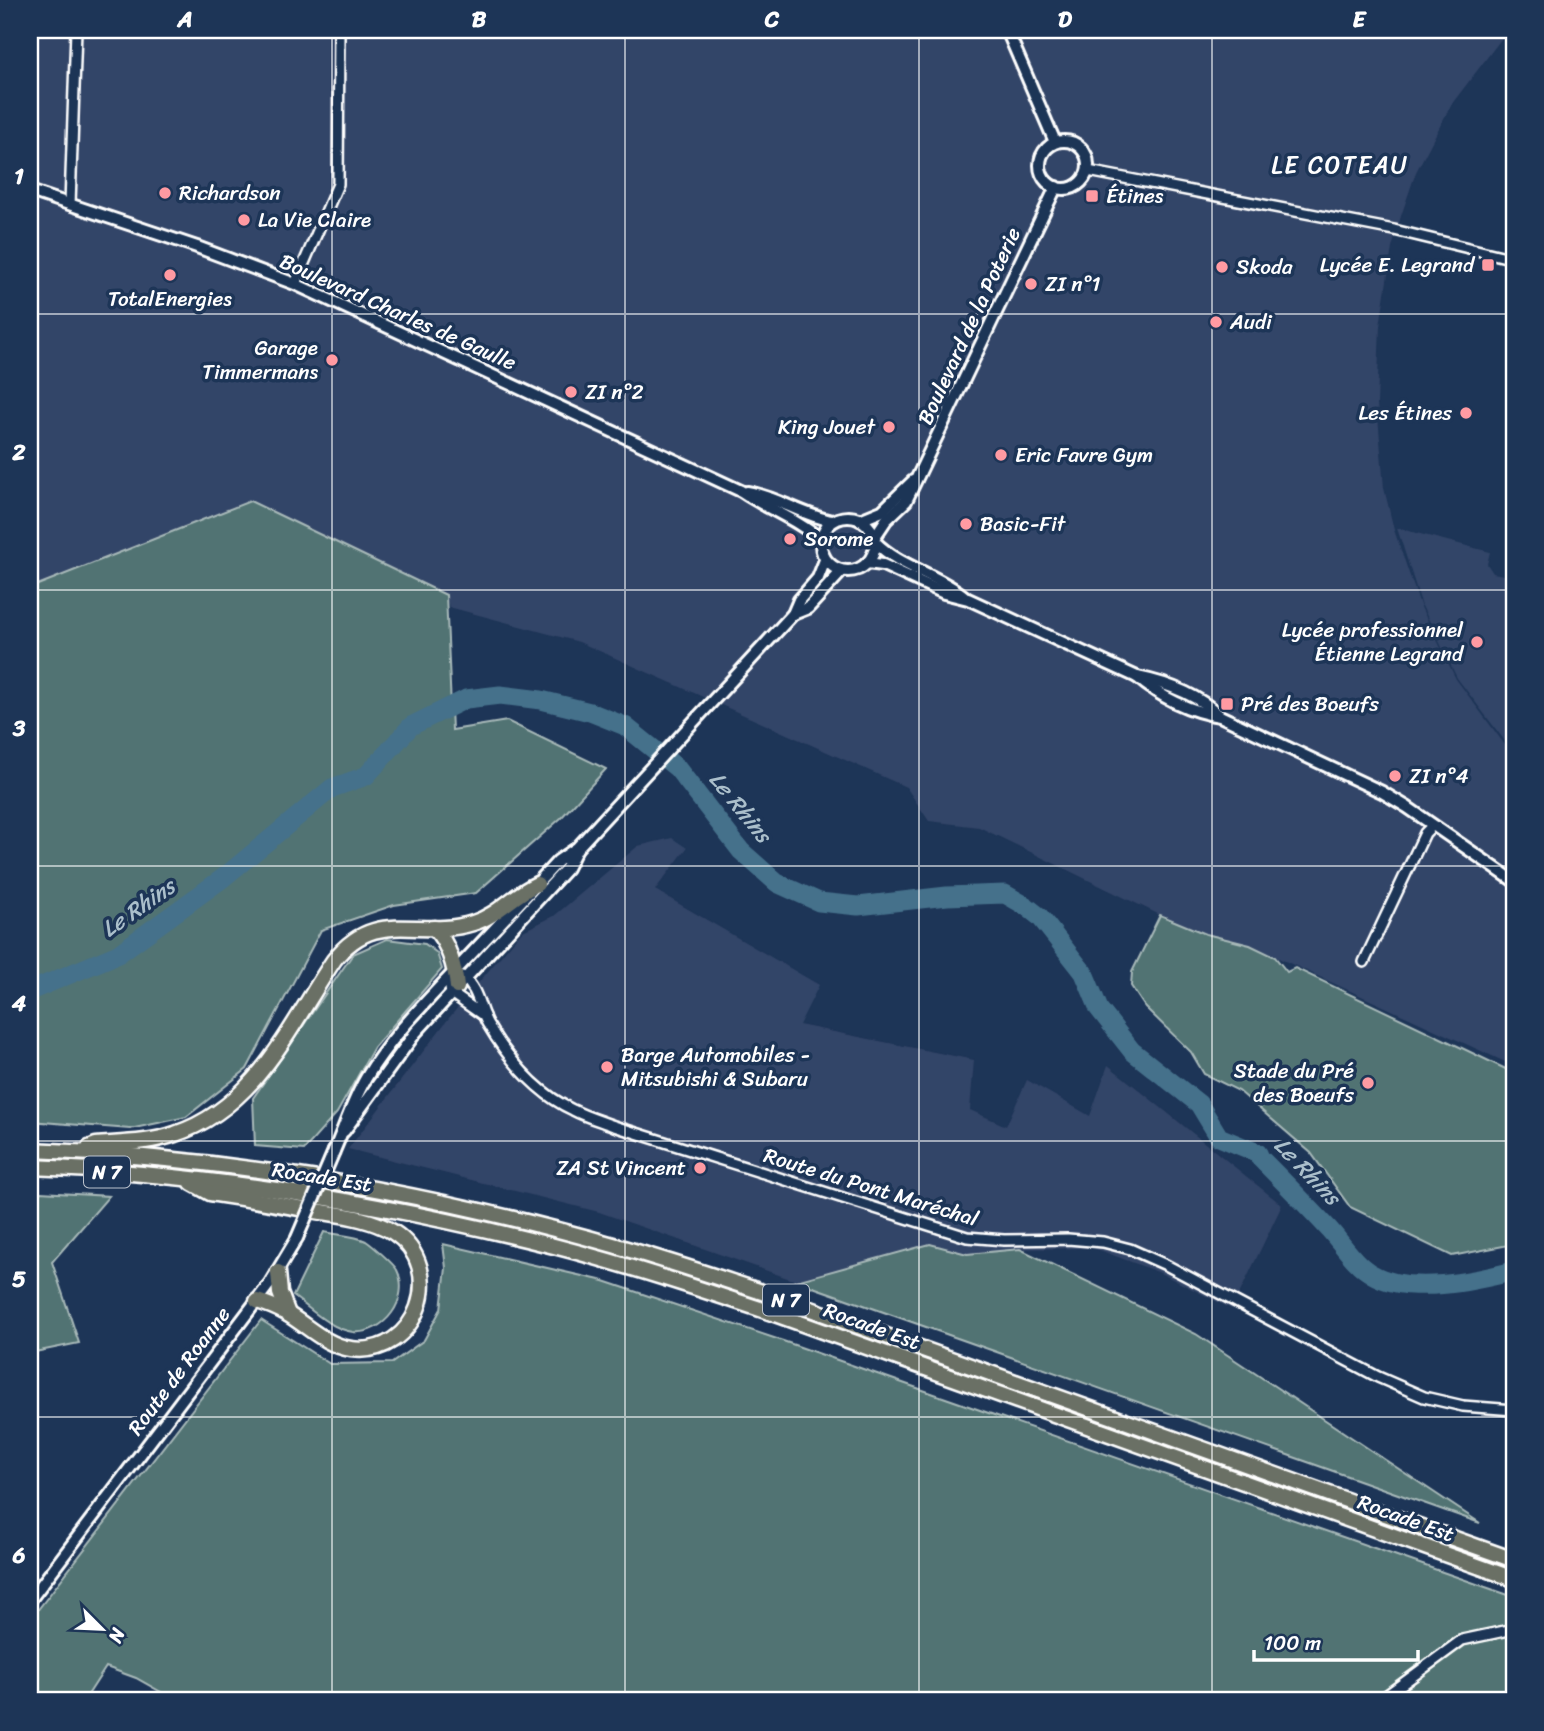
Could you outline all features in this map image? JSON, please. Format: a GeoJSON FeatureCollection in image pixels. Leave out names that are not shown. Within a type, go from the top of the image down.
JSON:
{"type":"FeatureCollection","features":[{"type":"Feature","properties":{"kind":"highway"},"geometry":{"type":"LineString","coordinates":[[82,1152],[96,1145],[173,1135],[216,1115],[234,1102],[265,1066],[334,960],[349,942],[360,935],[380,928],[451,928],[477,922],[503,907],[519,892],[537,884]]}},
{"type":"Feature","properties":{"kind":"highway"},"geometry":{"type":"LineString","coordinates":[[434,928],[443,938],[455,981]]}},
{"type":"Feature","properties":{"kind":"highway","name":"Rocade Est"},"geometry":{"type":"LineString","coordinates":[[30,1150],[172,1160],[303,1177],[443,1203],[562,1231],[672,1262],[780,1298],[1514,1560]]}},
{"type":"Feature","properties":{"kind":"highway","name":"Rocade Est"},"geometry":{"type":"LineString","coordinates":[[30,1167],[185,1178],[296,1193],[438,1218],[556,1247],[785,1317],[1514,1579]]}},
{"type":"Feature","properties":{"kind":"highway"},"geometry":{"type":"LineString","coordinates":[[185,1178],[210,1193],[343,1216],[379,1225],[405,1243],[421,1268],[423,1283],[417,1311],[405,1329],[386,1344],[356,1349],[341,1347],[316,1334],[288,1314],[257,1301]]}},
{"type":"Feature","properties":{"kind":"highway"},"geometry":{"type":"LineString","coordinates":[[278,1272],[279,1293],[288,1314]]}},
{"type":"Feature","properties":{"kind":"street"},"geometry":{"type":"LineString","coordinates":[[71,204],[76,30]]}},
{"type":"Feature","properties":{"kind":"street"},"geometry":{"type":"LineString","coordinates":[[295,284],[338,184],[340,30]]}},
{"type":"Feature","properties":{"kind":"street"},"geometry":{"type":"LineString","coordinates":[[1007,30],[1055,142]]}},
{"type":"Feature","properties":{"kind":"street"},"geometry":{"type":"LineString","coordinates":[[1070,141],[1083,149],[1089,164],[1088,171],[1079,184],[1072,188],[1056,187],[1044,177],[1040,162],[1045,150],[1055,142],[1070,141]]}},
{"type":"Feature","properties":{"kind":"street"},"geometry":{"type":"LineString","coordinates":[[1088,171],[1394,230],[1514,259]]}},
{"type":"Feature","properties":{"kind":"street","name":"Boulevard de la Poterie"},"geometry":{"type":"LineString","coordinates":[[875,540],[887,520],[906,501],[1056,187]]}},
{"type":"Feature","properties":{"kind":"street","name":"Boulevard Charles de Gaulle"},"geometry":{"type":"LineString","coordinates":[[30,191],[197,247],[295,284],[741,491],[762,505],[803,525],[821,540]]}},
{"type":"Feature","properties":{"kind":"street","name":"Boulevard de la Poterie"},"geometry":{"type":"LineString","coordinates":[[860,520],[882,510],[915,479]]}},
{"type":"Feature","properties":{"kind":"street","name":"Boulevard Charles de Gaulle"},"geometry":{"type":"LineString","coordinates":[[741,491],[766,495],[808,515],[832,521]]}},
{"type":"Feature","properties":{"kind":"street"},"geometry":{"type":"LineString","coordinates":[[875,540],[874,550],[867,563],[858,569],[842,571],[825,560],[821,552],[821,540],[826,527],[832,521],[848,516],[869,527],[875,540],[892,556],[949,584],[968,599]]}},
{"type":"Feature","properties":{"kind":"street"},"geometry":{"type":"LineString","coordinates":[[342,1133],[455,981],[558,861],[577,848],[793,614],[799,600],[817,578],[825,560]]}},
{"type":"Feature","properties":{"kind":"street"},"geometry":{"type":"LineString","coordinates":[[867,563],[883,565],[944,593],[968,599],[1137,677],[1153,691],[1202,714],[1220,716],[1382,792],[1514,881]]}},
{"type":"Feature","properties":{"kind":"street"},"geometry":{"type":"LineString","coordinates":[[793,614],[808,608],[842,571]]}},
{"type":"Feature","properties":{"kind":"street"},"geometry":{"type":"LineString","coordinates":[[1364,962],[1425,833],[1433,825]]}},
{"type":"Feature","properties":{"kind":"street"},"geometry":{"type":"LineString","coordinates":[[342,1133],[347,1113],[366,1078],[415,1013],[455,981],[567,869],[577,848]]}},
{"type":"Feature","properties":{"kind":"street","name":"Route du Pont Maréchal"},"geometry":{"type":"LineString","coordinates":[[455,981],[484,1016],[519,1068],[539,1088],[572,1110],[967,1237],[1004,1241],[1068,1239],[1103,1242],[1130,1249],[1167,1265],[1378,1377],[1424,1397],[1463,1406],[1514,1410]]}},
{"type":"Feature","properties":{"kind":"street","name":"Route du Pont Maréchal"},"geometry":{"type":"LineString","coordinates":[[455,981],[478,996],[484,1016]]}},
{"type":"Feature","properties":{"kind":"street","name":"Route de Roanne"},"geometry":{"type":"LineString","coordinates":[[30,1600],[278,1272],[297,1238],[342,1133]]}},
{"type":"Feature","properties":{"kind":"street"},"geometry":{"type":"LineString","coordinates":[[1379,1701],[1462,1640],[1514,1629]]}},
{"type":"Feature","properties":{"kind":"shaded area"},"geometry":{"type":"Polygon","coordinates":[[[30,30],[1508,30],[1451,105],[1416,172],[1392,248],[1380,326],[1377,404],[1384,488],[1394,530],[1420,605],[1456,679],[1514,757],[1514,1066],[1250,945],[1206,934],[1160,915],[979,827],[929,821],[906,787],[579,642],[449,607],[446,595],[250,501],[30,588],[30,30]]]}},
{"type":"Feature","properties":{"kind":"shaded area","name":"Lycée professionnel Étienne Legrand"},"geometry":{"type":"Polygon","coordinates":[[[1397,528],[1490,552],[1487,564],[1493,573],[1514,577],[1514,753],[1457,678],[1422,606],[1397,528]]]}},
{"type":"Feature","properties":{"kind":"shaded area"},"geometry":{"type":"Polygon","coordinates":[[[672,838],[687,848],[655,890],[819,985],[799,1025],[974,1060],[970,1110],[1006,1126],[1027,1080],[1090,1116],[1108,1065],[1282,1205],[1232,1309],[1158,1272],[1094,1248],[1021,1249],[967,1254],[930,1244],[796,1281],[599,1212],[348,1149],[449,1018],[521,932],[554,916],[638,846],[672,838]]]}},
{"type":"Feature","properties":{"kind":"green space"},"geometry":{"type":"Polygon","coordinates":[[[250,501],[446,595],[452,730],[507,721],[606,769],[561,818],[476,893],[394,905],[321,930],[247,1069],[186,1117],[130,1129],[30,1121],[30,588],[250,501]]]}},
{"type":"Feature","properties":{"kind":"green space","name":"Stade du Pré des Boeufs"},"geometry":{"type":"Polygon","coordinates":[[[1160,915],[1206,934],[1250,945],[1275,957],[1287,972],[1295,968],[1514,1073],[1514,1244],[1452,1256],[1350,1207],[1311,1153],[1239,1091],[1204,1074],[1191,1052],[1145,1007],[1131,986],[1132,972],[1160,915]]]}},
{"type":"Feature","properties":{"kind":"green space"},"geometry":{"type":"Polygon","coordinates":[[[387,939],[425,944],[437,953],[442,969],[374,1047],[337,1113],[304,1150],[255,1146],[253,1098],[353,954],[387,939]]]}},
{"type":"Feature","properties":{"kind":"green space"},"geometry":{"type":"Polygon","coordinates":[[[40,1192],[109,1196],[52,1262],[79,1343],[30,1353],[30,1212],[40,1192]]]}},
{"type":"Feature","properties":{"kind":"green space"},"geometry":{"type":"Polygon","coordinates":[[[324,1232],[366,1241],[397,1270],[400,1292],[397,1303],[392,1313],[375,1328],[353,1332],[336,1327],[293,1296],[324,1232]]]}},
{"type":"Feature","properties":{"kind":"green space"},"geometry":{"type":"Polygon","coordinates":[[[443,1244],[604,1281],[1514,1597],[1514,1701],[233,1701],[216,1695],[211,1701],[177,1701],[136,1678],[106,1667],[84,1701],[30,1701],[30,1620],[261,1320],[330,1364],[392,1363],[424,1340],[441,1309],[446,1268],[443,1244]]]}},
{"type":"Feature","properties":{"kind":"green space"},"geometry":{"type":"Polygon","coordinates":[[[930,1244],[967,1254],[1020,1249],[1196,1334],[1480,1523],[796,1281],[930,1244]]]}},
{"type":"Feature","properties":{"kind":"waterway","name":"Le Rhins"},"geometry":{"type":"LineString","coordinates":[[30,991],[118,954],[223,878],[332,788],[366,776],[411,726],[466,699],[500,695],[541,700],[590,712],[625,726],[677,768],[741,851],[777,883],[819,902],[858,906],[947,896],[1005,894],[1026,906],[1040,917],[1084,973],[1099,1009],[1132,1051],[1199,1104],[1219,1137],[1258,1153],[1354,1259],[1372,1274],[1387,1281],[1404,1284],[1442,1285],[1514,1271]]}},
{"type":"Feature","properties":{"kind":"place","name":"Richardson"},"geometry":{"type":"Point","coordinates":[165,193]}},
{"type":"Feature","properties":{"kind":"place","name":"Étines"},"geometry":{"type":"Point","coordinates":[1092,196]}},
{"type":"Feature","properties":{"kind":"place","name":"La Vie Claire"},"geometry":{"type":"Point","coordinates":[244,220]}},
{"type":"Feature","properties":{"kind":"place","name":"Lycée E. Legrand"},"geometry":{"type":"Point","coordinates":[1488,265]}},
{"type":"Feature","properties":{"kind":"place","name":"Skoda"},"geometry":{"type":"Point","coordinates":[1222,267]}},
{"type":"Feature","properties":{"kind":"place","name":"TotalEnergies"},"geometry":{"type":"Point","coordinates":[170,275]}},
{"type":"Feature","properties":{"kind":"place","name":"ZI n°1"},"geometry":{"type":"Point","coordinates":[1031,284]}},
{"type":"Feature","properties":{"kind":"place","name":"Audi"},"geometry":{"type":"Point","coordinates":[1216,322]}},
{"type":"Feature","properties":{"kind":"place","name":"Garage Timmermans"},"geometry":{"type":"Point","coordinates":[332,360]}},
{"type":"Feature","properties":{"kind":"place","name":"ZI n°2"},"geometry":{"type":"Point","coordinates":[571,392]}},
{"type":"Feature","properties":{"kind":"place","name":"Les Étines"},"geometry":{"type":"Point","coordinates":[1466,413]}},
{"type":"Feature","properties":{"kind":"place","name":"King Jouet"},"geometry":{"type":"Point","coordinates":[889,427]}},
{"type":"Feature","properties":{"kind":"place","name":"Eric Favre Gym"},"geometry":{"type":"Point","coordinates":[1001,455]}},
{"type":"Feature","properties":{"kind":"place","name":"Basic-Fit"},"geometry":{"type":"Point","coordinates":[966,524]}},
{"type":"Feature","properties":{"kind":"place","name":"Sorome"},"geometry":{"type":"Point","coordinates":[790,539]}},
{"type":"Feature","properties":{"kind":"place","name":"Lycée professionnel Étienne Legrand"},"geometry":{"type":"Point","coordinates":[1477,642]}},
{"type":"Feature","properties":{"kind":"place","name":"Pré des Boeufs"},"geometry":{"type":"Point","coordinates":[1227,704]}},
{"type":"Feature","properties":{"kind":"place","name":"ZI n°4"},"geometry":{"type":"Point","coordinates":[1395,776]}},
{"type":"Feature","properties":{"kind":"place","name":"Barge Automobiles - Mitsubishi & Subaru"},"geometry":{"type":"Point","coordinates":[607,1067]}},
{"type":"Feature","properties":{"kind":"place","name":"Stade du Pré des Boeufs"},"geometry":{"type":"Point","coordinates":[1368,1083]}},
{"type":"Feature","properties":{"kind":"place","name":"ZA St Vincent"},"geometry":{"type":"Point","coordinates":[700,1168]}},
{"type":"Feature","properties":{"kind":"district","name":"LE COTEAU"},"geometry":{"type":"Point","coordinates":[1340,165]}}]}
